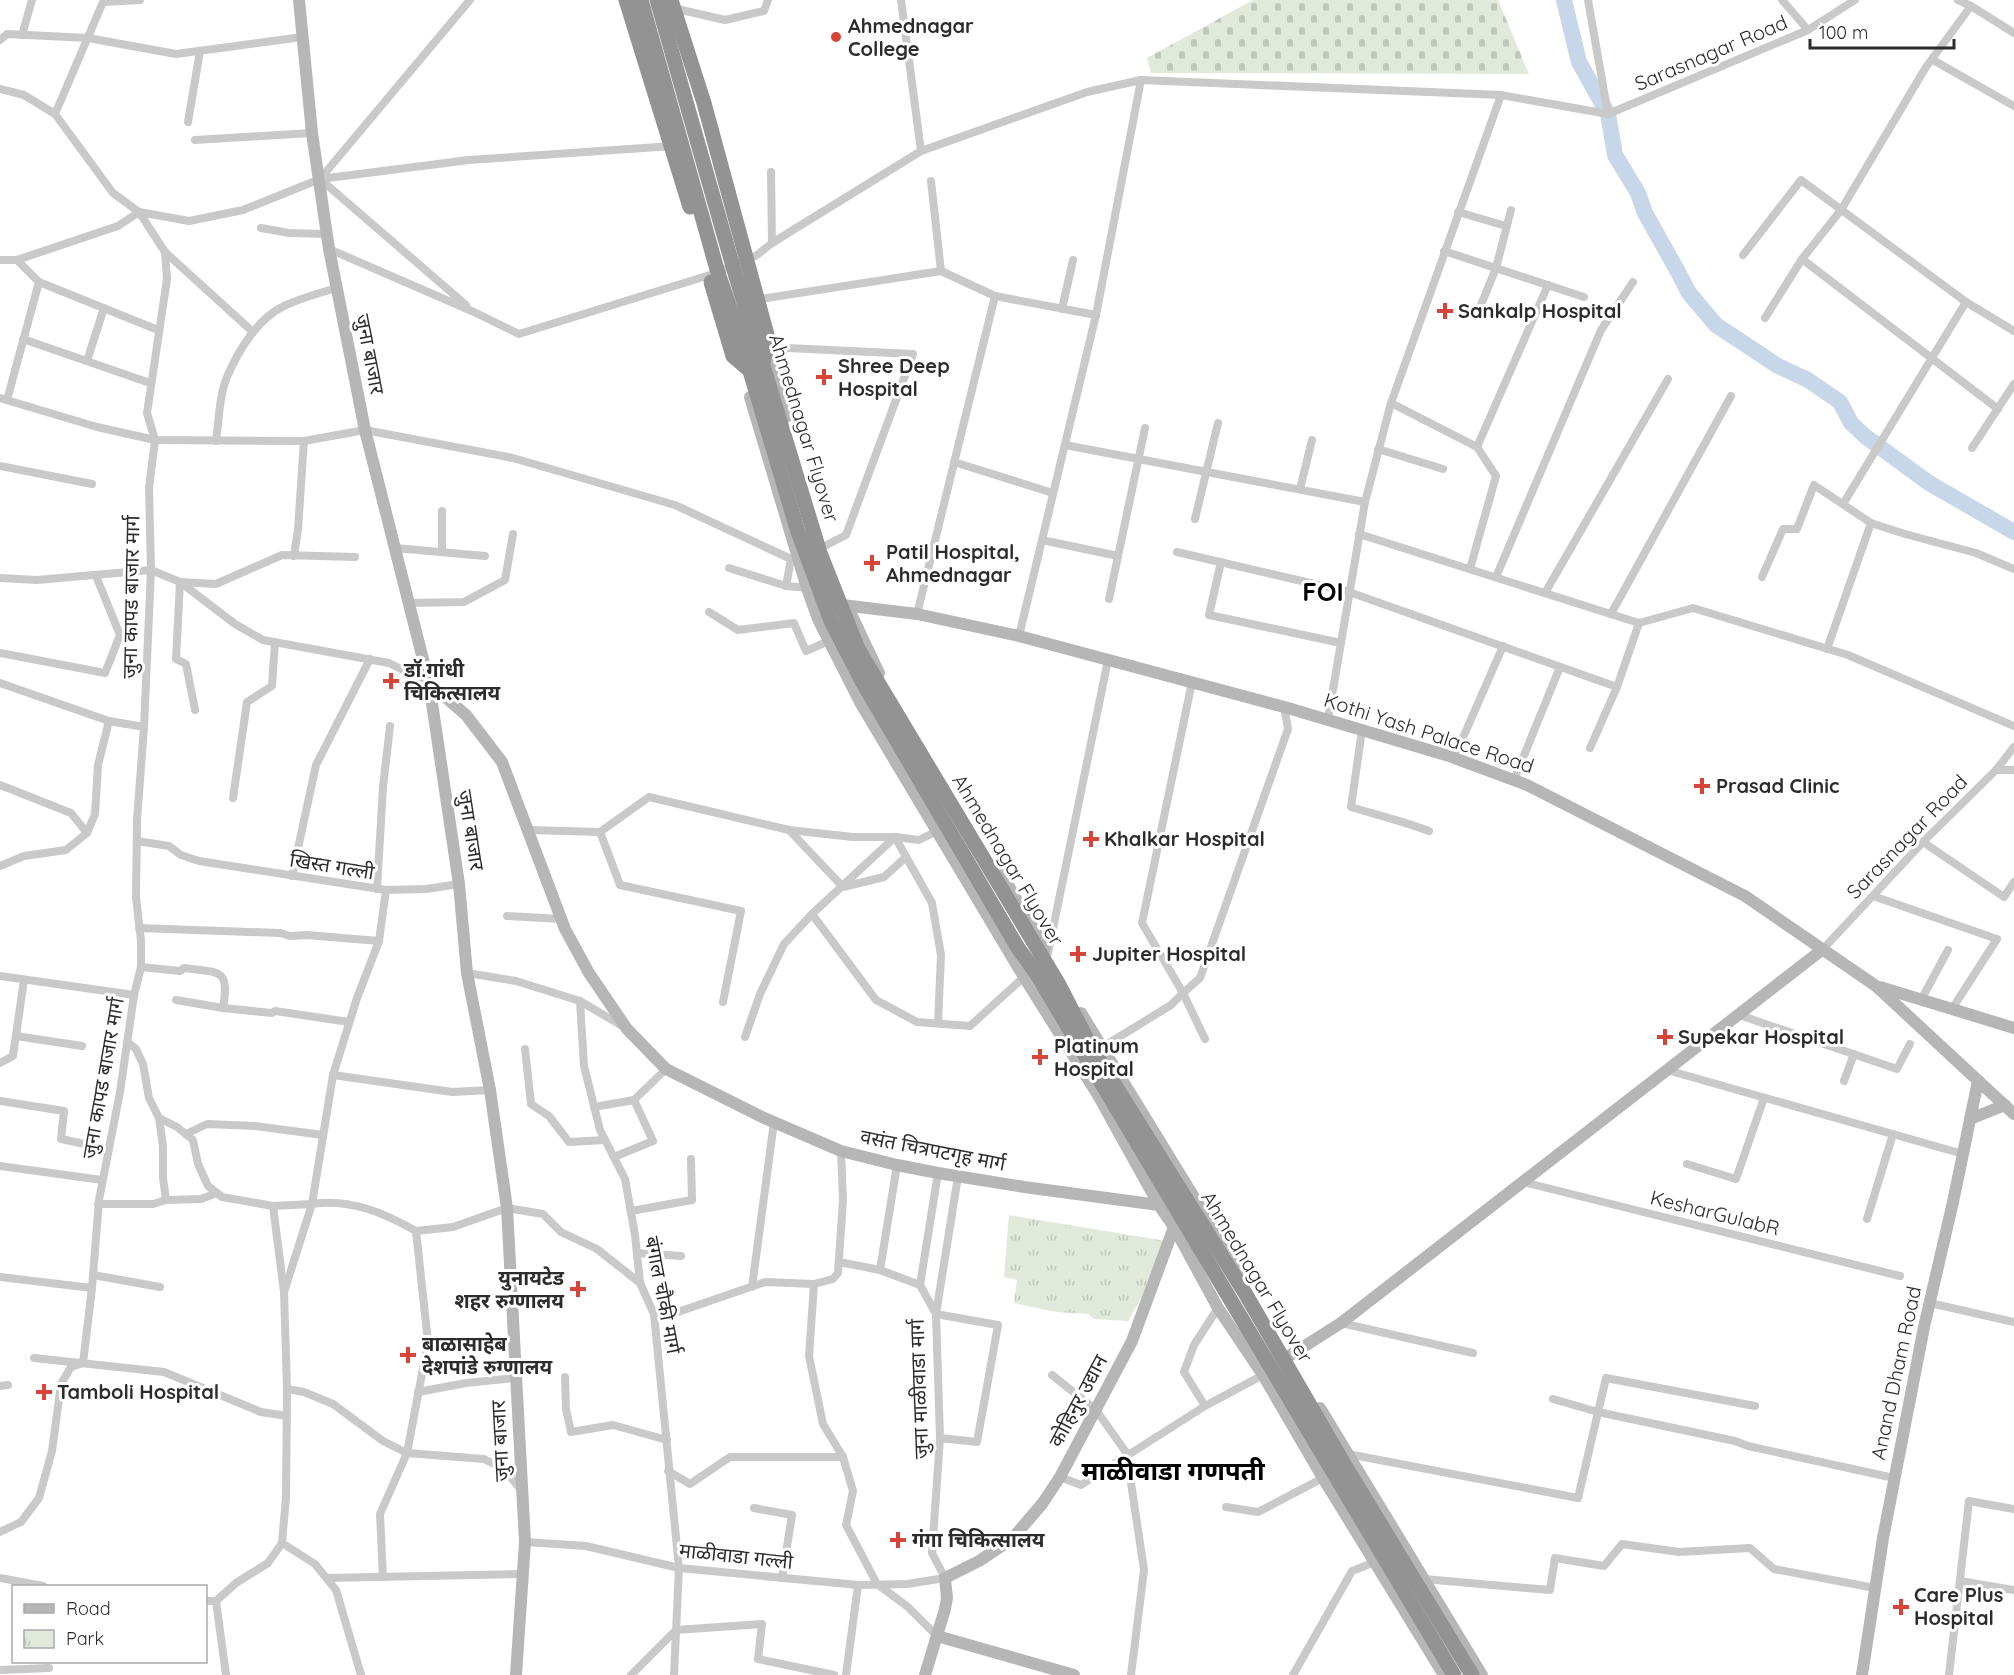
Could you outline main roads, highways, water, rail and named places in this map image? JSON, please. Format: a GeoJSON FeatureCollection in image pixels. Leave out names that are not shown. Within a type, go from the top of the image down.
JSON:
{"type":"FeatureCollection","features":[{"type":"Feature","properties":{"kind":"highway"},"geometry":{"type":"LineString","coordinates":[[626,0],[733,356],[755,367]]}},
{"type":"Feature","properties":{"kind":"highway","name":"Ahmednagar Flyover"},"geometry":{"type":"LineString","coordinates":[[641,0],[682,138],[718,273],[738,332],[755,367],[819,553],[858,649],[1058,983],[1091,1047],[1245,1293],[1344,1464],[1472,1675]]}},
{"type":"Feature","properties":{"kind":"highway","name":"Ahmednagar Flyover"},"geometry":{"type":"LineString","coordinates":[[666,2],[755,367],[814,579],[831,621],[863,683],[1018,948],[1036,973],[1177,1208],[1454,1675]]}},
{"type":"Feature","properties":{"kind":"waterway"},"geometry":{"type":"LineString","coordinates":[[1564,0],[1579,62],[1608,114],[1615,155],[1638,193],[1645,213],[1689,293],[1716,325],[1778,366],[1808,380],[1840,402],[1851,423],[1866,437],[1929,483],[2014,532]]}},
{"type":"Feature","properties":{"kind":"place","name":"Ahmednagar College"},"geometry":{"type":"Point","coordinates":[836,37]}},
{"type":"Feature","properties":{"kind":"place","name":"Sankalp Hospital"},"geometry":{"type":"Point","coordinates":[1445,311]}},
{"type":"Feature","properties":{"kind":"place","name":"Shree Deep Hospital"},"geometry":{"type":"Point","coordinates":[824,377]}},
{"type":"Feature","properties":{"kind":"place","name":"Patil Hospital, Ahmednagar"},"geometry":{"type":"Point","coordinates":[872,563]}},
{"type":"Feature","properties":{"kind":"place","name":"डॉ.गांधी चिकित्सालय"},"geometry":{"type":"Point","coordinates":[391,681]}},
{"type":"Feature","properties":{"kind":"place","name":"Prasad Clinic"},"geometry":{"type":"Point","coordinates":[1702,786]}},
{"type":"Feature","properties":{"kind":"place","name":"Khalkar Hospital"},"geometry":{"type":"Point","coordinates":[1091,839]}},
{"type":"Feature","properties":{"kind":"place","name":"Jupiter Hospital"},"geometry":{"type":"Point","coordinates":[1078,954]}},
{"type":"Feature","properties":{"kind":"place","name":"Supekar Hospital"},"geometry":{"type":"Point","coordinates":[1665,1037]}},
{"type":"Feature","properties":{"kind":"place","name":"Platinum Hospital"},"geometry":{"type":"Point","coordinates":[1040,1057]}},
{"type":"Feature","properties":{"kind":"place","name":"युनायटेड शहर रुग्णालय"},"geometry":{"type":"Point","coordinates":[578,1289]}},
{"type":"Feature","properties":{"kind":"place","name":"बाळासाहेब देशपांडे रुग्णालय"},"geometry":{"type":"Point","coordinates":[408,1355]}},
{"type":"Feature","properties":{"kind":"place","name":"Tamboli Hospital"},"geometry":{"type":"Point","coordinates":[44,1392]}},
{"type":"Feature","properties":{"kind":"place","name":"गंगा चिकित्सालय"},"geometry":{"type":"Point","coordinates":[898,1540]}},
{"type":"Feature","properties":{"kind":"place","name":"Care Plus Hospital"},"geometry":{"type":"Point","coordinates":[1901,1607]}},
{"type":"Feature","properties":{"kind":"district","name":"FOI"},"geometry":{"type":"Point","coordinates":[1323,592]}},
{"type":"Feature","properties":{"kind":"district","name":"माळीवाडा गणपती"},"geometry":{"type":"Point","coordinates":[1173,1471]}}]}
